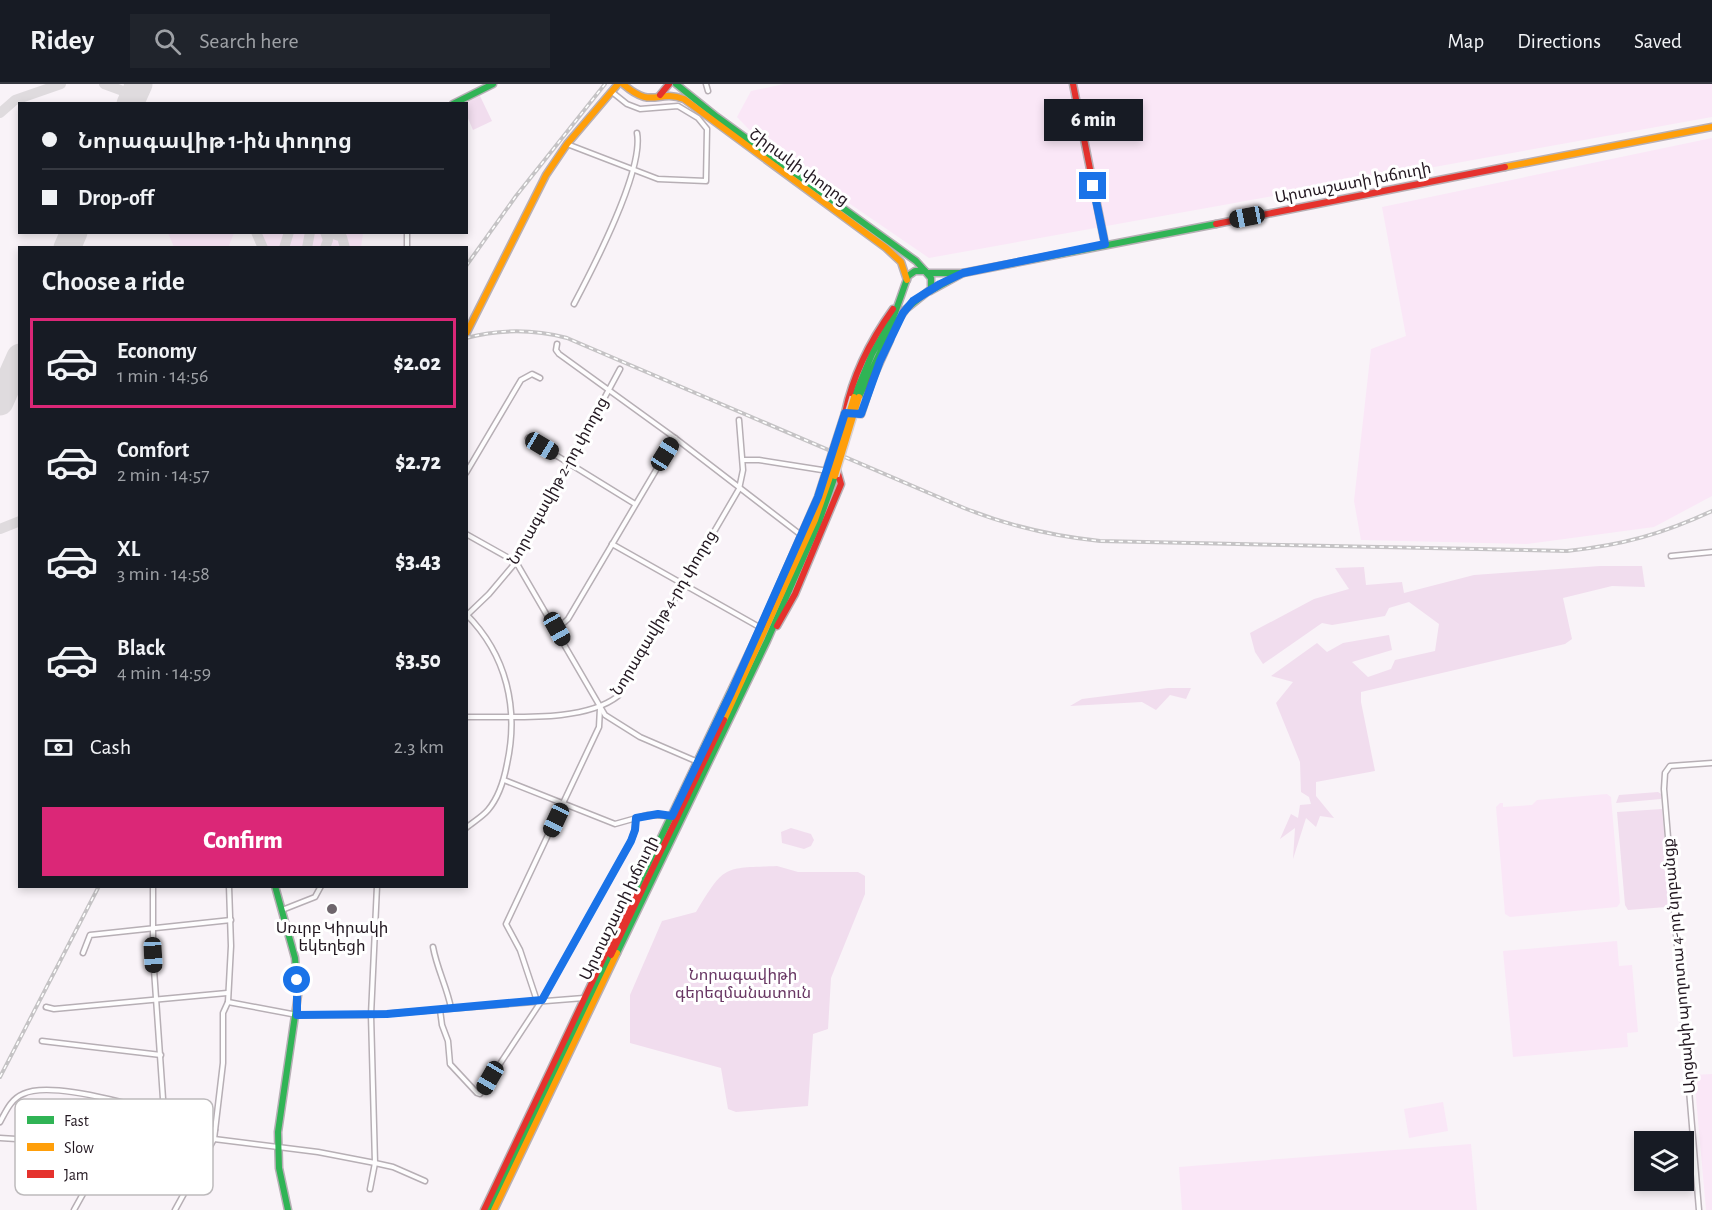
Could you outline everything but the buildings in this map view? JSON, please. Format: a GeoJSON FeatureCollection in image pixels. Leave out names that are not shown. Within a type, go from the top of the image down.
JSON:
{"type":"FeatureCollection","features":[{"type":"Feature","properties":{"kind":"main road"},"geometry":{"type":"LineString","coordinates":[[450,102],[486,84]]}},
{"type":"Feature","properties":{"kind":"main road"},"geometry":{"type":"LineString","coordinates":[[457,102],[493,84]]}},
{"type":"Feature","properties":{"kind":"main road"},"geometry":{"type":"LineString","coordinates":[[468,330],[546,175],[567,144],[621,84]]}},
{"type":"Feature","properties":{"kind":"main road","name":"Շիրակի փողոց"},"geometry":{"type":"LineString","coordinates":[[621,84],[645,98],[672,95],[684,99],[886,248],[901,262],[907,282]]}},
{"type":"Feature","properties":{"kind":"main road"},"geometry":{"type":"LineString","coordinates":[[660,96],[669,84]]}},
{"type":"Feature","properties":{"kind":"main road","name":"Շիրակի փողոց"},"geometry":{"type":"LineString","coordinates":[[676,84],[717,117],[916,261],[926,272]]}},
{"type":"Feature","properties":{"kind":"main road"},"geometry":{"type":"LineString","coordinates":[[1073,84],[1105,244]]}},
{"type":"Feature","properties":{"kind":"main road","name":"Արտաշատի խճուղի"},"geometry":{"type":"LineString","coordinates":[[494,1210],[767,641],[819,522],[856,397],[872,354],[902,299],[907,282],[915,271],[963,273],[1712,127]]}},
{"type":"Feature","properties":{"kind":"main road"},"geometry":{"type":"LineString","coordinates":[[907,282],[912,293],[926,293],[932,282],[926,272]]}},
{"type":"Feature","properties":{"kind":"main road","name":"Արտաշատի խճուղի"},"geometry":{"type":"LineString","coordinates":[[856,397],[877,354],[903,313],[926,293],[963,273]]}},
{"type":"Feature","properties":{"kind":"main road","name":"Արտաշատի խճուղի"},"geometry":{"type":"LineString","coordinates":[[484,1210],[761,628],[802,535],[829,466],[850,390],[862,357],[902,299]]}},
{"type":"Feature","properties":{"kind":"main road"},"geometry":{"type":"LineString","coordinates":[[845,413],[861,414],[872,380],[903,313]]}},
{"type":"Feature","properties":{"kind":"main road"},"geometry":{"type":"LineString","coordinates":[[767,641],[795,594],[841,484],[837,470],[829,466]]}},
{"type":"Feature","properties":{"kind":"main road","name":"Արտաշատի խճուղի"},"geometry":{"type":"LineString","coordinates":[[489,1210],[763,638],[833,475]]}},
{"type":"Feature","properties":{"kind":"main road"},"geometry":{"type":"LineString","coordinates":[[276,888],[295,958],[297,1015],[281,1111],[278,1148],[279,1168],[288,1210]]}},
{"type":"Feature","properties":{"kind":"street"},"geometry":{"type":"LineString","coordinates":[[706,84],[708,91]]}},
{"type":"Feature","properties":{"kind":"street"},"geometry":{"type":"LineString","coordinates":[[567,144],[658,179],[706,181],[707,129],[703,122],[678,106],[645,110],[635,108],[612,92]]}},
{"type":"Feature","properties":{"kind":"street"},"geometry":{"type":"LineString","coordinates":[[574,304],[634,171],[639,144],[637,133]]}},
{"type":"Feature","properties":{"kind":"street"},"geometry":{"type":"LineString","coordinates":[[557,344],[556,350],[559,354],[610,389],[802,535]]}},
{"type":"Feature","properties":{"kind":"street","name":"Նորագավիթ 2-րդ փողոց"},"geometry":{"type":"LineString","coordinates":[[468,614],[516,562],[620,369]]}},
{"type":"Feature","properties":{"kind":"street"},"geometry":{"type":"LineString","coordinates":[[468,469],[521,380],[529,374],[540,378]]}},
{"type":"Feature","properties":{"kind":"street","name":"Նորագավիթ 4-րդ փողոց"},"geometry":{"type":"LineString","coordinates":[[468,717],[557,715],[600,707],[618,696],[739,489],[743,460],[739,420]]}},
{"type":"Feature","properties":{"kind":"street"},"geometry":{"type":"LineString","coordinates":[[528,438],[635,504]]}},
{"type":"Feature","properties":{"kind":"street"},"geometry":{"type":"LineString","coordinates":[[557,629],[568,619],[675,438]]}},
{"type":"Feature","properties":{"kind":"street"},"geometry":{"type":"LineString","coordinates":[[743,460],[759,460],[822,470]]}},
{"type":"Feature","properties":{"kind":"street"},"geometry":{"type":"LineString","coordinates":[[468,535],[516,562],[557,629],[600,707],[609,718],[640,736],[698,762]]}},
{"type":"Feature","properties":{"kind":"street"},"geometry":{"type":"LineString","coordinates":[[612,544],[761,628]]}},
{"type":"Feature","properties":{"kind":"street"},"geometry":{"type":"LineString","coordinates":[[1671,556],[1712,552]]}},
{"type":"Feature","properties":{"kind":"street"},"geometry":{"type":"LineString","coordinates":[[468,616],[480,629],[506,677],[513,716],[512,741],[504,780],[487,811],[468,826]]}},
{"type":"Feature","properties":{"kind":"street"},"geometry":{"type":"LineString","coordinates":[[539,1000],[520,950],[506,924],[599,727],[600,707]]}},
{"type":"Feature","properties":{"kind":"street","name":"Արցախի պողոտա 4-րդ նրբանցք"},"geometry":{"type":"LineString","coordinates":[[1699,1210],[1664,789],[1665,773],[1670,766],[1712,763]]}},
{"type":"Feature","properties":{"kind":"street"},"geometry":{"type":"LineString","coordinates":[[504,780],[615,824],[658,814],[672,816]]}},
{"type":"Feature","properties":{"kind":"street"},"geometry":{"type":"LineString","coordinates":[[440,1010],[442,1025],[448,1041],[450,1064],[480,1094],[539,1000],[631,841],[636,818]]}},
{"type":"Feature","properties":{"kind":"street"},"geometry":{"type":"LineString","coordinates":[[153,888],[152,929],[163,1099]]}},
{"type":"Feature","properties":{"kind":"street"},"geometry":{"type":"LineString","coordinates":[[229,888],[231,920],[226,993],[228,1002],[223,1013],[223,1063],[214,1139],[318,1152],[375,1163],[393,1167],[425,1181]]}},
{"type":"Feature","properties":{"kind":"street"},"geometry":{"type":"LineString","coordinates":[[282,910],[315,897],[320,888]]}},
{"type":"Feature","properties":{"kind":"street"},"geometry":{"type":"LineString","coordinates":[[370,1189],[375,1163],[371,1014],[377,888]]}},
{"type":"Feature","properties":{"kind":"street"},"geometry":{"type":"LineString","coordinates":[[83,953],[90,934],[231,920]]}},
{"type":"Feature","properties":{"kind":"street"},"geometry":{"type":"LineString","coordinates":[[433,947],[438,971],[448,992],[451,1008]]}},
{"type":"Feature","properties":{"kind":"street"},"geometry":{"type":"LineString","coordinates":[[46,1007],[54,1009],[226,993]]}},
{"type":"Feature","properties":{"kind":"street"},"geometry":{"type":"LineString","coordinates":[[228,1002],[297,1015],[440,1010],[539,1000],[585,998]]}},
{"type":"Feature","properties":{"kind":"street"},"geometry":{"type":"LineString","coordinates":[[42,1041],[161,1055]]}},
{"type":"Feature","properties":{"kind":"street"},"geometry":{"type":"LineString","coordinates":[[0,1122],[14,1099],[34,1090],[68,1091],[103,1099]]}},
{"type":"Feature","properties":{"kind":"street"},"geometry":{"type":"LineString","coordinates":[[0,1138],[15,1139]]}},
{"type":"Feature","properties":{"kind":"street"},"geometry":{"type":"LineString","coordinates":[[74,1210],[82,1195]]}},
{"type":"Feature","properties":{"kind":"street"},"geometry":{"type":"LineString","coordinates":[[175,1210],[182,1195]]}},
{"type":"Feature","properties":{"kind":"shaded area"},"geometry":{"type":"Polygon","coordinates":[[[784,84],[1712,84],[1712,117],[929,258],[764,145],[737,117],[751,91],[784,84]]]}},
{"type":"Feature","properties":{"kind":"shaded area"},"geometry":{"type":"Polygon","coordinates":[[[1712,138],[1712,496],[1654,527],[1527,544],[1361,540],[1354,501],[1371,349],[1406,336],[1382,207],[1712,138]]]}},
{"type":"Feature","properties":{"kind":"shaded area"},"geometry":{"type":"Polygon","coordinates":[[[168,234],[234,234],[229,246],[174,246],[168,234]]]}},
{"type":"Feature","properties":{"kind":"shaded area"},"geometry":{"type":"Polygon","coordinates":[[[252,234],[363,234],[361,246],[258,246],[252,234]]]}},
{"type":"Feature","properties":{"kind":"shaded area"},"geometry":{"type":"Polygon","coordinates":[[[1607,794],[1611,797],[1620,903],[1617,907],[1510,917],[1505,914],[1496,807],[1500,803],[1503,803],[1503,807],[1532,805],[1537,800],[1607,794]]]}},
{"type":"Feature","properties":{"kind":"shaded area"},"geometry":{"type":"Polygon","coordinates":[[[1617,941],[1619,966],[1632,965],[1638,1032],[1627,1033],[1628,1047],[1513,1057],[1503,951],[1617,941]]]}},
{"type":"Feature","properties":{"kind":"shaded area"},"geometry":{"type":"Polygon","coordinates":[[[1712,1074],[1712,1210],[1706,1210],[1694,1075],[1712,1074]]]}},
{"type":"Feature","properties":{"kind":"shaded area"},"geometry":{"type":"Polygon","coordinates":[[[1443,1102],[1448,1131],[1409,1138],[1404,1109],[1443,1102]]]}},
{"type":"Feature","properties":{"kind":"shaded area"},"geometry":{"type":"Polygon","coordinates":[[[1471,1144],[1477,1210],[1182,1210],[1179,1167],[1471,1144]]]}},
{"type":"Feature","properties":{"kind":"green space"},"geometry":{"type":"Polygon","coordinates":[[[480,96],[492,121],[473,130],[468,118],[467,102],[480,96]]]}},
{"type":"Feature","properties":{"kind":"green space"},"geometry":{"type":"Polygon","coordinates":[[[1600,566],[1642,566],[1645,587],[1612,586],[1563,598],[1572,639],[1565,644],[1361,692],[1375,771],[1316,782],[1316,796],[1334,818],[1320,816],[1316,827],[1306,818],[1293,859],[1295,828],[1280,839],[1291,814],[1298,818],[1300,805],[1311,804],[1309,797],[1301,792],[1300,762],[1276,703],[1293,682],[1271,676],[1317,643],[1327,652],[1343,643],[1389,635],[1392,650],[1352,662],[1368,677],[1391,669],[1395,660],[1435,651],[1439,624],[1409,602],[1389,608],[1385,616],[1332,625],[1322,623],[1263,664],[1255,652],[1250,633],[1314,599],[1349,589],[1335,568],[1364,567],[1366,585],[1402,582],[1404,593],[1474,575],[1600,566]]]}},
{"type":"Feature","properties":{"kind":"green space"},"geometry":{"type":"Polygon","coordinates":[[[1168,688],[1191,688],[1186,699],[1170,695],[1156,710],[1142,702],[1070,706],[1082,699],[1168,688]]]}},
{"type":"Feature","properties":{"kind":"green space"},"geometry":{"type":"Polygon","coordinates":[[[1658,792],[1661,794],[1661,799],[1616,803],[1619,795],[1658,792]]]}},
{"type":"Feature","properties":{"kind":"green space"},"geometry":{"type":"Polygon","coordinates":[[[1662,809],[1670,902],[1666,907],[1628,910],[1625,905],[1617,812],[1662,809]]]}},
{"type":"Feature","properties":{"kind":"green space"},"geometry":{"type":"Polygon","coordinates":[[[791,828],[811,834],[814,840],[811,846],[804,849],[782,843],[781,832],[791,828]]]}},
{"type":"Feature","properties":{"kind":"green space","name":"Նորագավիթի գերեզմանատուն"},"geometry":{"type":"Polygon","coordinates":[[[777,866],[798,872],[858,872],[865,876],[865,894],[831,978],[828,1029],[813,1034],[808,1106],[736,1112],[728,1109],[721,1068],[630,1043],[630,995],[662,921],[696,912],[713,885],[727,872],[745,867],[777,866]]]}},
{"type":"Feature","properties":{"kind":"taxiway"},"geometry":{"type":"LineString","coordinates":[[0,113],[15,100],[61,84]]}},
{"type":"Feature","properties":{"kind":"taxiway"},"geometry":{"type":"LineString","coordinates":[[104,84],[134,95]]}},
{"type":"Feature","properties":{"kind":"taxiway"},"geometry":{"type":"LineString","coordinates":[[257,234],[262,246]]}},
{"type":"Feature","properties":{"kind":"taxiway"},"geometry":{"type":"LineString","coordinates":[[285,246],[288,234]]}},
{"type":"Feature","properties":{"kind":"taxiway"},"geometry":{"type":"LineString","coordinates":[[307,246],[310,234]]}},
{"type":"Feature","properties":{"kind":"taxiway"},"geometry":{"type":"LineString","coordinates":[[326,234],[328,240],[326,246]]}},
{"type":"Feature","properties":{"kind":"taxiway"},"geometry":{"type":"LineString","coordinates":[[334,234],[342,237],[344,246]]}},
{"type":"Feature","properties":{"kind":"taxiway"},"geometry":{"type":"LineString","coordinates":[[0,529],[18,522]]}},
{"type":"Feature","properties":{"kind":"runway"},"geometry":{"type":"LineString","coordinates":[[131,102],[139,84]]}},
{"type":"Feature","properties":{"kind":"runway"},"geometry":{"type":"LineString","coordinates":[[68,246],[73,234]]}},
{"type":"Feature","properties":{"kind":"runway"},"geometry":{"type":"LineString","coordinates":[[0,402],[18,362]]}},
{"type":"Feature","properties":{"kind":"railway"},"geometry":{"type":"LineString","coordinates":[[468,263],[516,196],[605,84]]}},
{"type":"Feature","properties":{"kind":"railway"},"geometry":{"type":"LineString","coordinates":[[468,338],[516,331],[567,338],[964,508],[1014,525],[1082,539],[1567,551],[1642,537],[1712,511]]}},
{"type":"Feature","properties":{"kind":"railway"},"geometry":{"type":"LineString","coordinates":[[0,1077],[98,888]]}},
{"type":"Feature","properties":{"kind":"traffic: fast"},"geometry":{"type":"LineString","coordinates":[[457,102],[493,84]]}},
{"type":"Feature","properties":{"kind":"traffic: fast"},"geometry":{"type":"LineString","coordinates":[[676,84],[717,117],[916,261],[925,271]]}},
{"type":"Feature","properties":{"kind":"traffic: fast"},"geometry":{"type":"LineString","coordinates":[[928,273],[963,273],[1216,224]]}},
{"type":"Feature","properties":{"kind":"traffic: fast"},"geometry":{"type":"LineString","coordinates":[[854,397],[872,354],[895,313],[908,276],[915,271],[925,271],[931,278],[931,289],[906,309],[891,329],[859,397]]}},
{"type":"Feature","properties":{"kind":"traffic: fast"},"geometry":{"type":"LineString","coordinates":[[930,291],[963,273]]}},
{"type":"Feature","properties":{"kind":"traffic: fast"},"geometry":{"type":"LineString","coordinates":[[617,953],[767,641],[819,522],[835,476]]}},
{"type":"Feature","properties":{"kind":"traffic: fast"},"geometry":{"type":"LineString","coordinates":[[635,892],[760,630]]}},
{"type":"Feature","properties":{"kind":"traffic: fast"},"geometry":{"type":"LineString","coordinates":[[276,888],[295,958],[298,995],[278,1132],[279,1168],[288,1210]]}},
{"type":"Feature","properties":{"kind":"traffic: fast"},"geometry":{"type":"LineString","coordinates":[[489,1210],[611,955]]}},
{"type":"Feature","properties":{"kind":"traffic: slow"},"geometry":{"type":"LineString","coordinates":[[468,330],[546,175],[567,144],[618,84]]}},
{"type":"Feature","properties":{"kind":"traffic: slow"},"geometry":{"type":"LineString","coordinates":[[623,84],[633,92],[648,98],[667,96],[684,99],[886,248],[901,262],[907,280]]}},
{"type":"Feature","properties":{"kind":"traffic: slow"},"geometry":{"type":"LineString","coordinates":[[1505,167],[1712,127]]}},
{"type":"Feature","properties":{"kind":"traffic: slow"},"geometry":{"type":"LineString","coordinates":[[831,474],[854,397]]}},
{"type":"Feature","properties":{"kind":"traffic: slow"},"geometry":{"type":"LineString","coordinates":[[835,476],[859,397]]}},
{"type":"Feature","properties":{"kind":"traffic: slow"},"geometry":{"type":"LineString","coordinates":[[724,720],[815,520],[831,474]]}},
{"type":"Feature","properties":{"kind":"traffic: slow"},"geometry":{"type":"LineString","coordinates":[[494,1210],[617,953]]}},
{"type":"Feature","properties":{"kind":"traffic: jam"},"geometry":{"type":"LineString","coordinates":[[660,95],[669,84]]}},
{"type":"Feature","properties":{"kind":"traffic: jam"},"geometry":{"type":"LineString","coordinates":[[1073,84],[1105,244]]}},
{"type":"Feature","properties":{"kind":"traffic: jam"},"geometry":{"type":"LineString","coordinates":[[1216,224],[1505,167]]}},
{"type":"Feature","properties":{"kind":"traffic: jam"},"geometry":{"type":"LineString","coordinates":[[890,340],[872,380],[861,414],[845,413],[863,358],[893,309]]}},
{"type":"Feature","properties":{"kind":"traffic: jam"},"geometry":{"type":"LineString","coordinates":[[760,630],[818,497],[845,413]]}},
{"type":"Feature","properties":{"kind":"traffic: jam"},"geometry":{"type":"LineString","coordinates":[[777,626],[795,594],[841,484],[837,470],[829,466]]}},
{"type":"Feature","properties":{"kind":"traffic: jam"},"geometry":{"type":"LineString","coordinates":[[611,955],[724,720]]}},
{"type":"Feature","properties":{"kind":"traffic: jam"},"geometry":{"type":"LineString","coordinates":[[484,1210],[635,892]]}},
{"type":"Feature","properties":{"kind":"place","name":"Սռւրբ Կիրակի եկեղեցի"},"geometry":{"type":"Point","coordinates":[332,909]}},
{"type":"Feature","properties":{"kind":"route"},"geometry":{"type":"LineString","coordinates":[[297,980],[297,1015],[387,1014],[542,1000],[631,841],[636,818],[658,814],[672,816],[761,628],[824,484],[845,413],[858,416],[861,414],[872,380],[903,313],[913,301],[963,273],[1105,244],[1093,186]]}}]}
